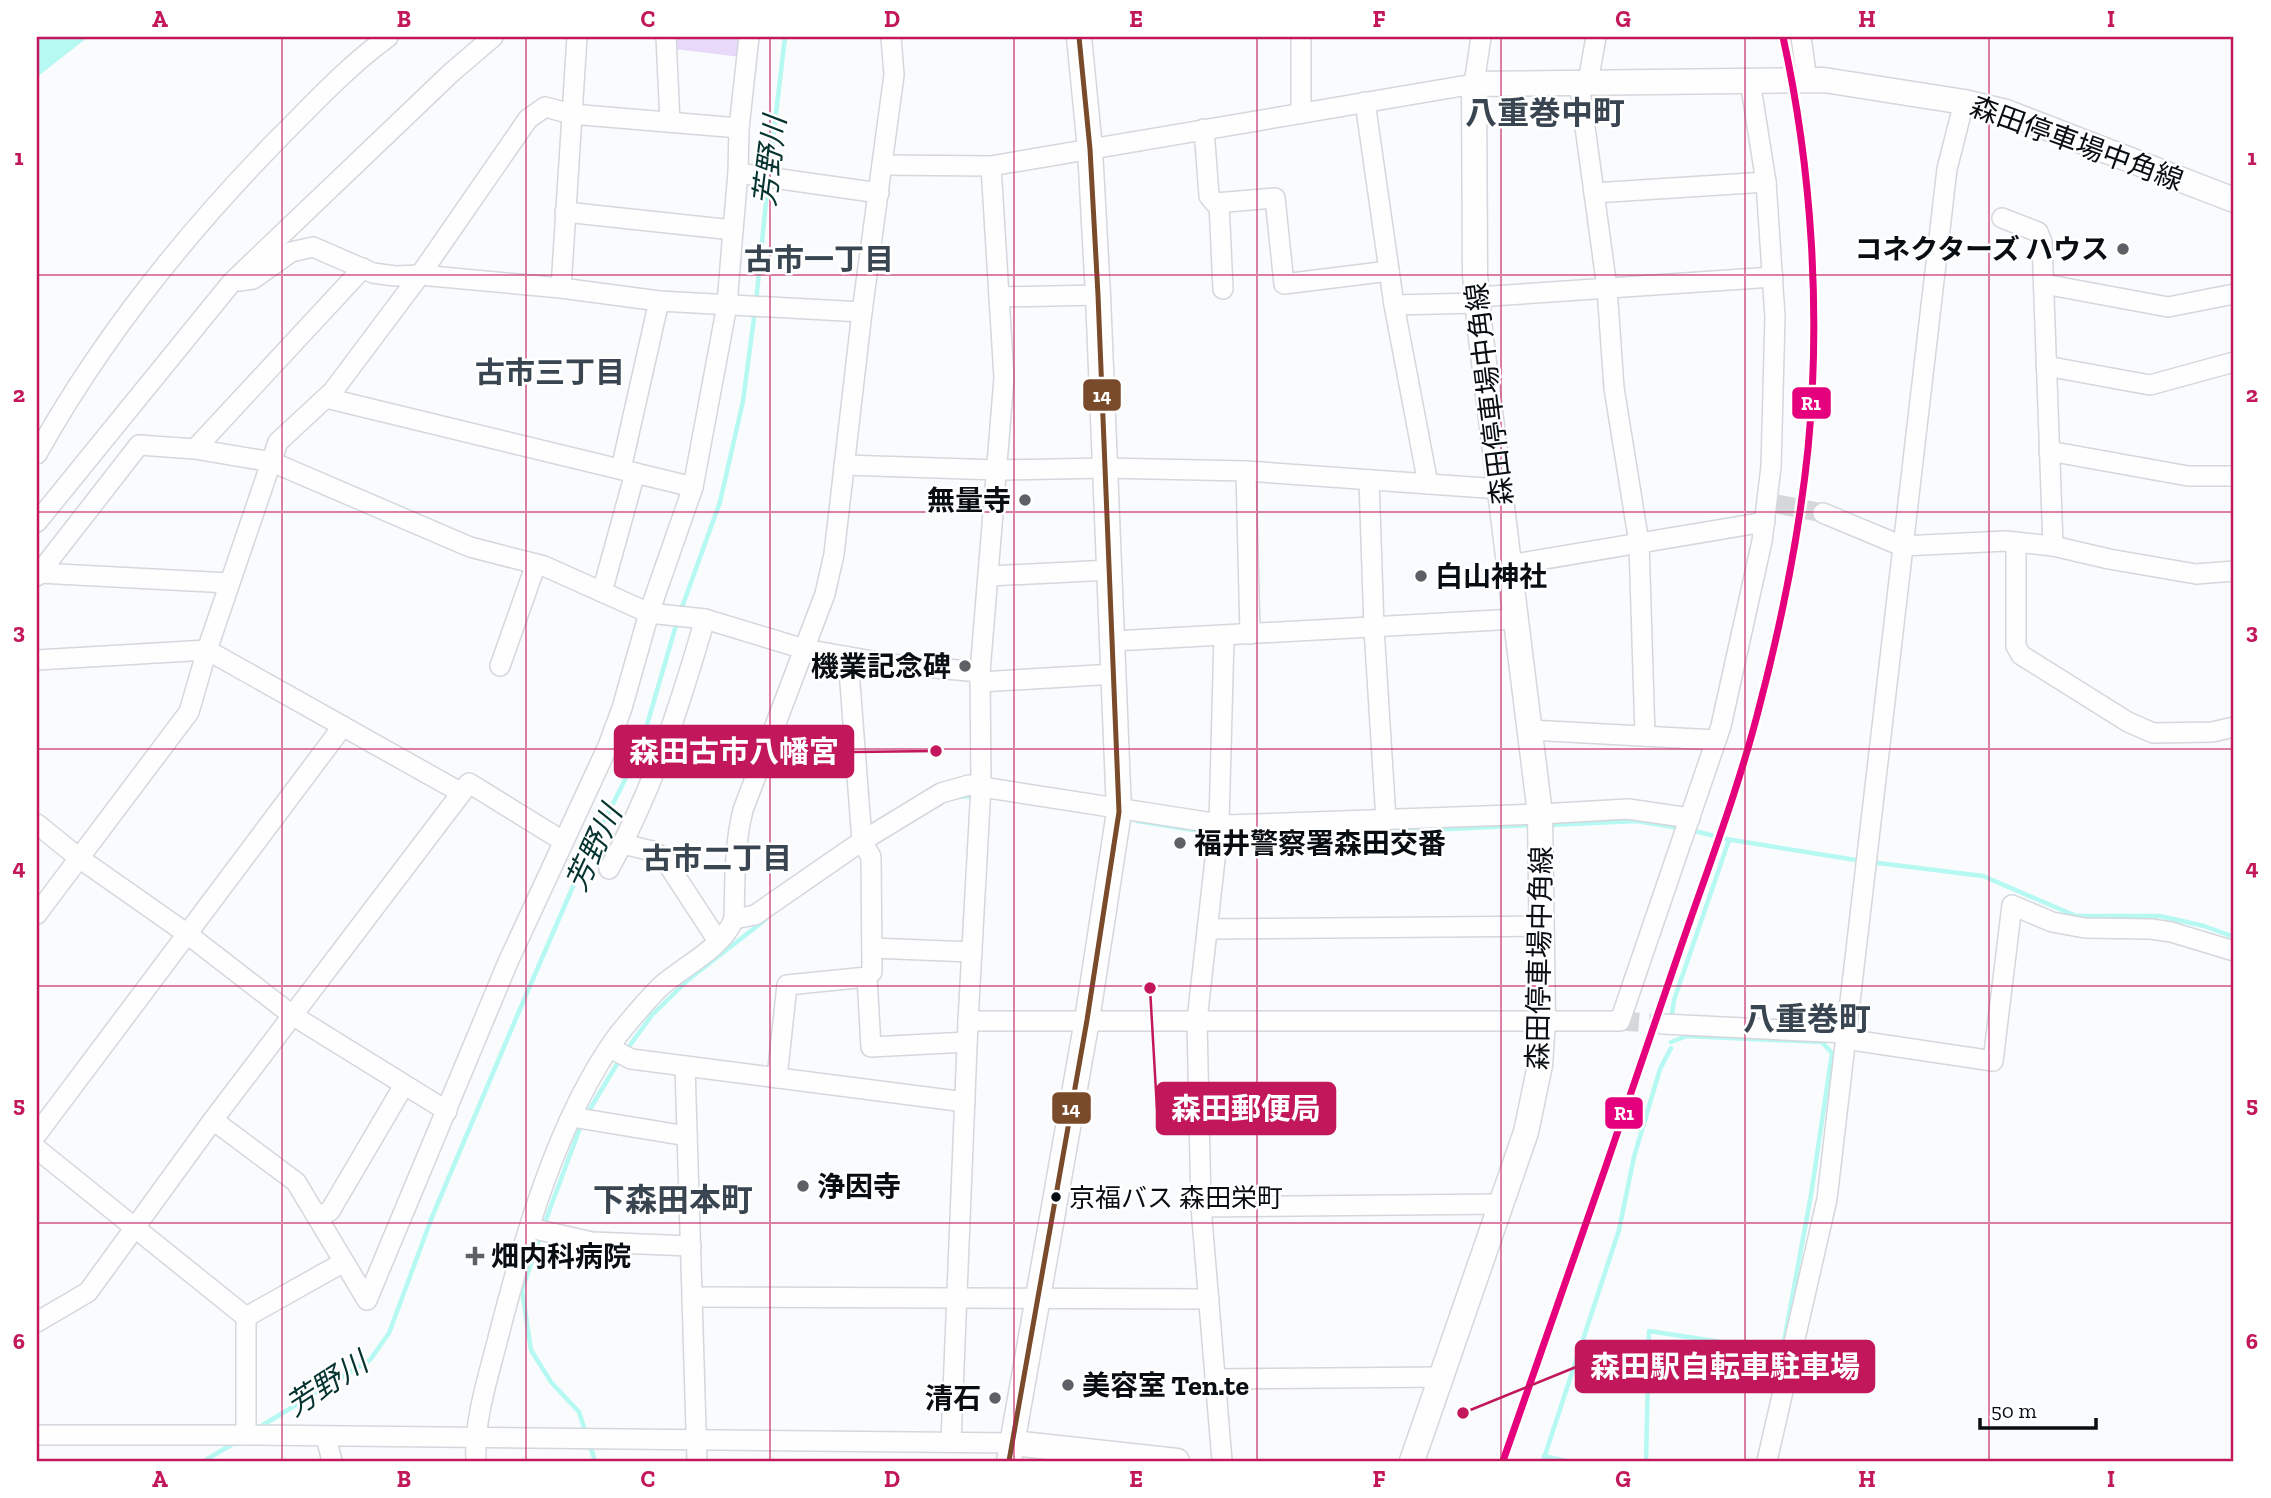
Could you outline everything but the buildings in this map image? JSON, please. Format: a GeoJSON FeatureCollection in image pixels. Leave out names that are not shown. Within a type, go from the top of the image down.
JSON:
{"type":"FeatureCollection","features":[{"type":"Feature","properties":{"kind":"main road"},"geometry":{"type":"LineString","coordinates":[[1079,37],[1090,149],[1098,295],[1120,807],[1087,1020],[1011,1452],[1177,1461]]}},
{"type":"Feature","properties":{"kind":"main road","name":"森田停車場中角線"},"geometry":{"type":"LineString","coordinates":[[1412,1461],[1502,1204],[1533,1106],[1540,1065],[1543,1020],[1540,823],[1475,274],[1474,84],[1824,80],[1964,102],[2006,112],[2234,200]]}},
{"type":"Feature","properties":{"kind":"street"},"geometry":{"type":"LineString","coordinates":[[37,454],[100,350],[168,260],[234,184],[312,104],[388,37]]}},
{"type":"Feature","properties":{"kind":"street"},"geometry":{"type":"LineString","coordinates":[[37,522],[232,282],[452,72],[494,37]]}},
{"type":"Feature","properties":{"kind":"street"},"geometry":{"type":"LineString","coordinates":[[561,288],[577,37]]}},
{"type":"Feature","properties":{"kind":"street"},"geometry":{"type":"LineString","coordinates":[[666,37],[670,122]]}},
{"type":"Feature","properties":{"kind":"street"},"geometry":{"type":"LineString","coordinates":[[213,1120],[296,1182],[367,1300],[508,961],[608,746],[622,708],[649,613],[693,487],[727,305],[739,128],[749,37]]}},
{"type":"Feature","properties":{"kind":"street"},"geometry":{"type":"LineString","coordinates":[[476,1461],[475,1437],[510,1290],[572,1117],[610,1048],[660,988],[718,941],[731,927],[734,919],[737,835],[743,810],[825,594],[834,554],[862,312],[894,75],[891,37]]}},
{"type":"Feature","properties":{"kind":"street"},"geometry":{"type":"LineString","coordinates":[[1301,37],[1301,113]]}},
{"type":"Feature","properties":{"kind":"street"},"geometry":{"type":"LineString","coordinates":[[882,165],[991,166],[1474,84],[1481,37]]}},
{"type":"Feature","properties":{"kind":"street"},"geometry":{"type":"LineString","coordinates":[[1596,37],[1583,82],[1607,288],[1614,388],[1639,543],[1645,736]]}},
{"type":"Feature","properties":{"kind":"street"},"geometry":{"type":"LineString","coordinates":[[1801,37],[1807,80]]}},
{"type":"Feature","properties":{"kind":"street"},"geometry":{"type":"LineString","coordinates":[[968,1021],[1620,1021],[1716,740],[1743,634],[1769,510],[1773,411],[1773,277],[1766,183],[1750,81]]}},
{"type":"Feature","properties":{"kind":"street"},"geometry":{"type":"LineString","coordinates":[[1365,102],[1394,305],[1428,484]]}},
{"type":"Feature","properties":{"kind":"street"},"geometry":{"type":"LineString","coordinates":[[1767,1461],[1827,1199],[1947,169],[1964,102]]}},
{"type":"Feature","properties":{"kind":"street"},"geometry":{"type":"LineString","coordinates":[[37,914],[189,712],[229,583],[278,442],[326,398],[420,275],[528,119],[545,107],[571,114],[739,128]]}},
{"type":"Feature","properties":{"kind":"street"},"geometry":{"type":"LineString","coordinates":[[1204,129],[1209,196],[1215,203],[1275,198],[1284,284],[1389,271]]}},
{"type":"Feature","properties":{"kind":"street"},"geometry":{"type":"LineString","coordinates":[[951,1442],[967,1042],[981,786],[980,677],[1004,378],[991,166]]}},
{"type":"Feature","properties":{"kind":"street"},"geometry":{"type":"LineString","coordinates":[[738,173],[879,193]]}},
{"type":"Feature","properties":{"kind":"street"},"geometry":{"type":"LineString","coordinates":[[1594,193],[1766,183]]}},
{"type":"Feature","properties":{"kind":"street"},"geometry":{"type":"LineString","coordinates":[[1219,203],[1223,289]]}},
{"type":"Feature","properties":{"kind":"street"},"geometry":{"type":"LineString","coordinates":[[565,212],[733,230]]}},
{"type":"Feature","properties":{"kind":"street"},"geometry":{"type":"LineString","coordinates":[[2002,218],[2038,232],[2042,242],[2053,546]]}},
{"type":"Feature","properties":{"kind":"street"},"geometry":{"type":"LineString","coordinates":[[232,282],[253,279],[291,252],[313,247],[373,273],[395,276],[420,275],[659,300],[862,312]]}},
{"type":"Feature","properties":{"kind":"street"},"geometry":{"type":"LineString","coordinates":[[195,449],[363,268]]}},
{"type":"Feature","properties":{"kind":"street"},"geometry":{"type":"LineString","coordinates":[[1394,305],[1773,277]]}},
{"type":"Feature","properties":{"kind":"street"},"geometry":{"type":"LineString","coordinates":[[2044,284],[2168,307],[2234,294]]}},
{"type":"Feature","properties":{"kind":"street"},"geometry":{"type":"LineString","coordinates":[[999,297],[1098,295]]}},
{"type":"Feature","properties":{"kind":"street"},"geometry":{"type":"LineString","coordinates":[[602,592],[628,471],[659,300]]}},
{"type":"Feature","properties":{"kind":"street"},"geometry":{"type":"LineString","coordinates":[[2046,366],[2150,385],[2234,362]]}},
{"type":"Feature","properties":{"kind":"street"},"geometry":{"type":"LineString","coordinates":[[326,398],[693,487]]}},
{"type":"Feature","properties":{"kind":"street"},"geometry":{"type":"LineString","coordinates":[[38,575],[139,445],[195,449],[272,462],[470,547],[536,564],[649,613],[705,619],[804,649],[980,677],[1115,674]]}},
{"type":"Feature","properties":{"kind":"street"},"geometry":{"type":"LineString","coordinates":[[2049,451],[2188,476],[2234,476]]}},
{"type":"Feature","properties":{"kind":"street"},"geometry":{"type":"LineString","coordinates":[[844,465],[998,470],[1105,468],[1246,471],[1500,489]]}},
{"type":"Feature","properties":{"kind":"street"},"geometry":{"type":"LineString","coordinates":[[1246,471],[1250,634]]}},
{"type":"Feature","properties":{"kind":"street"},"geometry":{"type":"LineString","coordinates":[[1369,481],[1374,628],[1386,820]]}},
{"type":"Feature","properties":{"kind":"street"},"geometry":{"type":"LineString","coordinates":[[1509,565],[1639,543],[1769,510]]}},
{"type":"Feature","properties":{"kind":"street"},"geometry":{"type":"LineString","coordinates":[[1823,513],[1902,546],[2006,541],[2053,546],[2196,574],[2234,571]]}},
{"type":"Feature","properties":{"kind":"street"},"geometry":{"type":"LineString","coordinates":[[2016,542],[2016,646],[2021,655],[2128,722],[2153,733],[2212,732],[2234,727]]}},
{"type":"Feature","properties":{"kind":"street"},"geometry":{"type":"LineString","coordinates":[[500,666],[536,564]]}},
{"type":"Feature","properties":{"kind":"street"},"geometry":{"type":"LineString","coordinates":[[989,576],[1110,570]]}},
{"type":"Feature","properties":{"kind":"street"},"geometry":{"type":"LineString","coordinates":[[38,575],[229,583]]}},
{"type":"Feature","properties":{"kind":"street"},"geometry":{"type":"LineString","coordinates":[[610,869],[646,795],[679,706],[705,619]]}},
{"type":"Feature","properties":{"kind":"street"},"geometry":{"type":"LineString","coordinates":[[1114,641],[1516,619]]}},
{"type":"Feature","properties":{"kind":"street"},"geometry":{"type":"LineString","coordinates":[[1222,1461],[1202,1207],[1197,1020],[1219,824],[1224,636]]}},
{"type":"Feature","properties":{"kind":"street"},"geometry":{"type":"LineString","coordinates":[[37,660],[207,650],[460,792]]}},
{"type":"Feature","properties":{"kind":"street"},"geometry":{"type":"LineString","coordinates":[[777,1078],[787,985],[867,977],[872,972],[871,857],[862,841],[848,657]]}},
{"type":"Feature","properties":{"kind":"street"},"geometry":{"type":"LineString","coordinates":[[37,1134],[344,726]]}},
{"type":"Feature","properties":{"kind":"street"},"geometry":{"type":"LineString","coordinates":[[1530,730],[1716,740]]}},
{"type":"Feature","properties":{"kind":"street"},"geometry":{"type":"LineString","coordinates":[[37,1322],[88,1292],[213,1120],[469,783],[563,841]]}},
{"type":"Feature","properties":{"kind":"street"},"geometry":{"type":"LineString","coordinates":[[734,919],[755,915],[862,841],[941,793],[958,786],[981,786],[1219,824],[1386,820],[1540,823],[1628,809],[1690,818]]}},
{"type":"Feature","properties":{"kind":"street"},"geometry":{"type":"LineString","coordinates":[[37,824],[292,1015],[447,1111]]}},
{"type":"Feature","properties":{"kind":"street"},"geometry":{"type":"LineString","coordinates":[[623,845],[652,851],[663,857],[718,941]]}},
{"type":"Feature","properties":{"kind":"street"},"geometry":{"type":"LineString","coordinates":[[1663,1024],[1846,1036],[1993,1061],[2012,905],[2052,922],[2085,928],[2171,932],[2234,951]]}},
{"type":"Feature","properties":{"kind":"street"},"geometry":{"type":"LineString","coordinates":[[1207,929],[1543,926]]}},
{"type":"Feature","properties":{"kind":"street"},"geometry":{"type":"LineString","coordinates":[[872,948],[972,952]]}},
{"type":"Feature","properties":{"kind":"street"},"geometry":{"type":"LineString","coordinates":[[867,977],[871,1047],[967,1042]]}},
{"type":"Feature","properties":{"kind":"street"},"geometry":{"type":"LineString","coordinates":[[610,1048],[631,1059],[965,1102]]}},
{"type":"Feature","properties":{"kind":"street"},"geometry":{"type":"LineString","coordinates":[[685,1066],[697,1461]]}},
{"type":"Feature","properties":{"kind":"street"},"geometry":{"type":"LineString","coordinates":[[317,1217],[330,1211],[404,1085]]}},
{"type":"Feature","properties":{"kind":"street"},"geometry":{"type":"LineString","coordinates":[[572,1117],[687,1136]]}},
{"type":"Feature","properties":{"kind":"street"},"geometry":{"type":"LineString","coordinates":[[37,1149],[246,1317]]}},
{"type":"Feature","properties":{"kind":"street"},"geometry":{"type":"LineString","coordinates":[[1202,1207],[1502,1204]]}},
{"type":"Feature","properties":{"kind":"street"},"geometry":{"type":"LineString","coordinates":[[530,1228],[592,1242],[691,1246]]}},
{"type":"Feature","properties":{"kind":"street"},"geometry":{"type":"LineString","coordinates":[[246,1317],[344,1262]]}},
{"type":"Feature","properties":{"kind":"street"},"geometry":{"type":"LineString","coordinates":[[692,1297],[1209,1299]]}},
{"type":"Feature","properties":{"kind":"street"},"geometry":{"type":"LineString","coordinates":[[246,1317],[246,1435]]}},
{"type":"Feature","properties":{"kind":"street"},"geometry":{"type":"LineString","coordinates":[[1215,1379],[1443,1377]]}},
{"type":"Feature","properties":{"kind":"street"},"geometry":{"type":"LineString","coordinates":[[37,1435],[951,1442],[1011,1452]]}},
{"type":"Feature","properties":{"kind":"street"},"geometry":{"type":"LineString","coordinates":[[326,1437],[332,1461]]}},
{"type":"Feature","properties":{"kind":"shaded area"},"geometry":{"type":"Polygon","coordinates":[[[666,37],[743,37],[740,57],[667,48],[666,37]]]}},
{"type":"Feature","properties":{"kind":"water"},"geometry":{"type":"Polygon","coordinates":[[[37,37],[88,37],[37,77],[37,37]]]}},
{"type":"Feature","properties":{"kind":"waterway","name":"芳野川"},"geometry":{"type":"LineString","coordinates":[[769,173],[785,37]]}},
{"type":"Feature","properties":{"kind":"waterway","name":"芳野川"},"geometry":{"type":"LineString","coordinates":[[756,302],[768,182]]}},
{"type":"Feature","properties":{"kind":"waterway","name":"芳野川"},"geometry":{"type":"LineString","coordinates":[[681,610],[720,502],[743,401],[755,310]]}},
{"type":"Feature","properties":{"kind":"waterway","name":"芳野川"},"geometry":{"type":"LineString","coordinates":[[258,1428],[370,1360],[389,1333],[432,1217],[520,1009],[584,861],[639,752],[677,622]]}},
{"type":"Feature","properties":{"kind":"waterway"},"geometry":{"type":"LineString","coordinates":[[957,797],[977,796]]}},
{"type":"Feature","properties":{"kind":"waterway"},"geometry":{"type":"LineString","coordinates":[[1137,821],[1212,833]]}},
{"type":"Feature","properties":{"kind":"waterway"},"geometry":{"type":"LineString","coordinates":[[1549,825],[1637,821],[1679,828]]}},
{"type":"Feature","properties":{"kind":"waterway"},"geometry":{"type":"LineString","coordinates":[[1224,836],[1329,835],[1533,825]]}},
{"type":"Feature","properties":{"kind":"waterway"},"geometry":{"type":"LineString","coordinates":[[1691,830],[1726,839],[1862,861]]}},
{"type":"Feature","properties":{"kind":"waterway"},"geometry":{"type":"LineString","coordinates":[[1672,1014],[1674,1000],[1729,840]]}},
{"type":"Feature","properties":{"kind":"waterway"},"geometry":{"type":"LineString","coordinates":[[1870,862],[1983,876],[2076,916],[2160,916],[2204,926],[2234,937]]}},
{"type":"Feature","properties":{"kind":"waterway"},"geometry":{"type":"LineString","coordinates":[[625,1052],[652,1015],[688,980],[766,919]]}},
{"type":"Feature","properties":{"kind":"waterway"},"geometry":{"type":"LineString","coordinates":[[1646,1461],[1649,1331],[1780,1351],[1783,1347],[1811,1195],[1832,1053],[1822,1042],[1687,1036],[1671,1042]]}},
{"type":"Feature","properties":{"kind":"waterway"},"geometry":{"type":"LineString","coordinates":[[1543,1461],[1619,1230],[1634,1157],[1660,1069],[1671,1048]]}},
{"type":"Feature","properties":{"kind":"waterway"},"geometry":{"type":"LineString","coordinates":[[587,1114],[620,1059]]}},
{"type":"Feature","properties":{"kind":"waterway"},"geometry":{"type":"LineString","coordinates":[[544,1225],[581,1125]]}},
{"type":"Feature","properties":{"kind":"waterway"},"geometry":{"type":"LineString","coordinates":[[540,1237],[522,1290],[531,1350],[551,1382],[579,1412],[586,1434]]}},
{"type":"Feature","properties":{"kind":"waterway","name":"芳野川"},"geometry":{"type":"LineString","coordinates":[[204,1461],[236,1442]]}},
{"type":"Feature","properties":{"kind":"waterway"},"geometry":{"type":"LineString","coordinates":[[590,1445],[595,1461]]}},
{"type":"Feature","properties":{"kind":"waterway"},"geometry":{"type":"LineString","coordinates":[[1544,1456],[1566,1461]]}},
{"type":"Feature","properties":{"kind":"tunnel"},"geometry":{"type":"LineString","coordinates":[[1777,504],[1823,513]]}},
{"type":"Feature","properties":{"kind":"tunnel"},"geometry":{"type":"LineString","coordinates":[[1620,1021],[1663,1024]]}},
{"type":"Feature","properties":{"kind":"transit line","name":"14"},"geometry":{"type":"LineString","coordinates":[[1009,1461],[1087,1020],[1119,812],[1098,295],[1090,149],[1079,37]]}},
{"type":"Feature","properties":{"kind":"transit line","name":"R1"},"geometry":{"type":"LineString","coordinates":[[1503,1461],[1731,802],[1760,704],[1789,577],[1808,449],[1814,346],[1807,190],[1801,138],[1783,37]]}},
{"type":"Feature","properties":{"kind":"place","name":"コネクターズ ハウス"},"geometry":{"type":"Point","coordinates":[2123,249]}},
{"type":"Feature","properties":{"kind":"place","name":"無量寺"},"geometry":{"type":"Point","coordinates":[1025,500]}},
{"type":"Feature","properties":{"kind":"place","name":"白山神社"},"geometry":{"type":"Point","coordinates":[1421,576]}},
{"type":"Feature","properties":{"kind":"place","name":"機業記念碑"},"geometry":{"type":"Point","coordinates":[965,666]}},
{"type":"Feature","properties":{"kind":"place","name":"森田古市八幡宮"},"geometry":{"type":"Point","coordinates":[936,751]}},
{"type":"Feature","properties":{"kind":"place","name":"福井警察署森田交番"},"geometry":{"type":"Point","coordinates":[1180,843]}},
{"type":"Feature","properties":{"kind":"place","name":"森田郵便局"},"geometry":{"type":"Point","coordinates":[1150,988]}},
{"type":"Feature","properties":{"kind":"place","name":"浄因寺"},"geometry":{"type":"Point","coordinates":[803,1186]}},
{"type":"Feature","properties":{"kind":"place","name":"京福バス 森田栄町"},"geometry":{"type":"Point","coordinates":[1056,1197]}},
{"type":"Feature","properties":{"kind":"place","name":"畑内科病院"},"geometry":{"type":"Point","coordinates":[475,1256]}},
{"type":"Feature","properties":{"kind":"place","name":"美容室 Ten.te"},"geometry":{"type":"Point","coordinates":[1068,1385]}},
{"type":"Feature","properties":{"kind":"place","name":"清石"},"geometry":{"type":"Point","coordinates":[995,1398]}},
{"type":"Feature","properties":{"kind":"place","name":"森田駅自転車駐車場"},"geometry":{"type":"Point","coordinates":[1463,1413]}},
{"type":"Feature","properties":{"kind":"district","name":"八重巻中町"},"geometry":{"type":"Point","coordinates":[1545,113]}},
{"type":"Feature","properties":{"kind":"district","name":"古市一丁目"},"geometry":{"type":"Point","coordinates":[819,260]}},
{"type":"Feature","properties":{"kind":"district","name":"古市三丁目"},"geometry":{"type":"Point","coordinates":[550,373]}},
{"type":"Feature","properties":{"kind":"district","name":"古市二丁目"},"geometry":{"type":"Point","coordinates":[717,859]}},
{"type":"Feature","properties":{"kind":"district","name":"八重巻町"},"geometry":{"type":"Point","coordinates":[1807,1019]}},
{"type":"Feature","properties":{"kind":"district","name":"下森田本町"},"geometry":{"type":"Point","coordinates":[673,1200]}}]}
